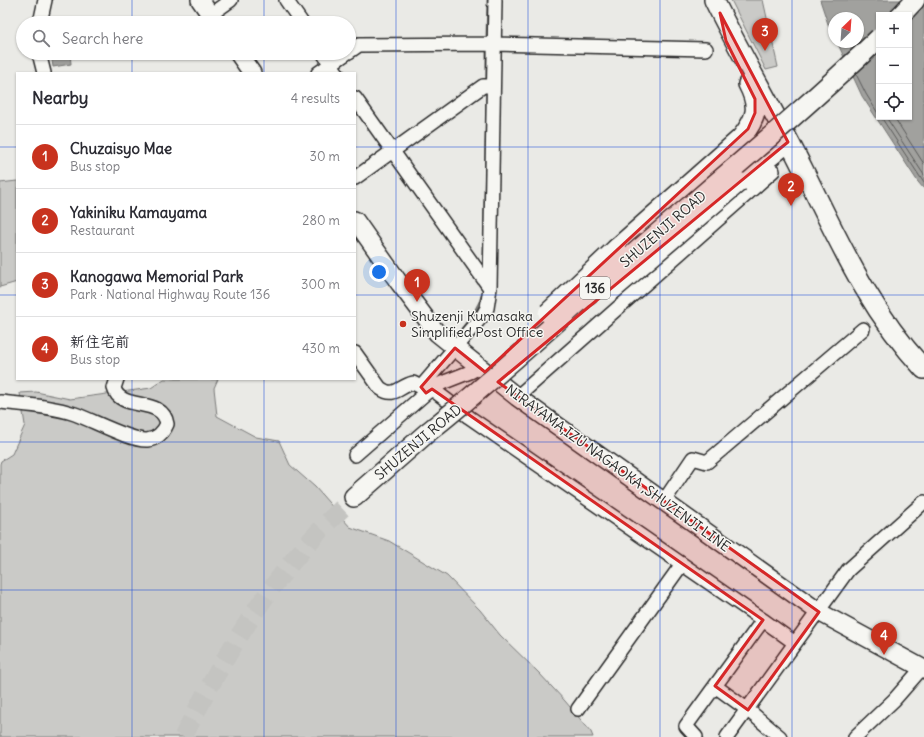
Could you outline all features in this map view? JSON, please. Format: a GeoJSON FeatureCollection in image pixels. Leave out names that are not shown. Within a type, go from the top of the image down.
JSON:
{"type":"FeatureCollection","features":[{"type":"Feature","properties":{"kind":"highway"},"geometry":{"type":"LineString","coordinates":[[904,12],[915,0]]}},
{"type":"Feature","properties":{"kind":"highway"},"geometry":{"type":"LineString","coordinates":[[717,6],[802,168],[850,265],[869,297],[889,326],[924,369]]}},
{"type":"Feature","properties":{"kind":"highway"},"geometry":{"type":"LineString","coordinates":[[428,432],[472,384],[617,248],[741,138],[752,121],[755,113],[755,100],[726,41],[717,6]]}},
{"type":"Feature","properties":{"kind":"highway","name":"SHUZENJI ROAD"},"geometry":{"type":"LineString","coordinates":[[354,497],[428,432],[466,402],[627,260],[762,144],[876,41]]}},
{"type":"Feature","properties":{"kind":"highway"},"geometry":{"type":"LineString","coordinates":[[741,138],[746,138],[763,128],[779,124]]}},
{"type":"Feature","properties":{"kind":"highway"},"geometry":{"type":"LineString","coordinates":[[466,402],[488,390],[504,378],[635,271],[739,182],[766,169],[788,142]]}},
{"type":"Feature","properties":{"kind":"main road"},"geometry":{"type":"LineString","coordinates":[[200,0],[211,16]]}},
{"type":"Feature","properties":{"kind":"main road"},"geometry":{"type":"LineString","coordinates":[[245,60],[251,72]]}},
{"type":"Feature","properties":{"kind":"main road","name":"NIRAYAMA,IZU NAGAOKA ,SHUZENJI LINE"},"geometry":{"type":"LineString","coordinates":[[356,221],[431,325],[455,348],[517,397],[818,612],[923,668]]}},
{"type":"Feature","properties":{"kind":"street"},"geometry":{"type":"LineString","coordinates":[[42,16],[45,0]]}},
{"type":"Feature","properties":{"kind":"street"},"geometry":{"type":"LineString","coordinates":[[216,16],[231,0]]}},
{"type":"Feature","properties":{"kind":"street"},"geometry":{"type":"LineString","coordinates":[[286,0],[294,16]]}},
{"type":"Feature","properties":{"kind":"street"},"geometry":{"type":"LineString","coordinates":[[355,455],[426,390],[455,348],[483,316],[487,308],[490,288],[495,0]]}},
{"type":"Feature","properties":{"kind":"street"},"geometry":{"type":"LineString","coordinates":[[356,47],[359,45],[494,44],[706,49]]}},
{"type":"Feature","properties":{"kind":"street"},"geometry":{"type":"LineString","coordinates":[[40,60],[44,72]]}},
{"type":"Feature","properties":{"kind":"street"},"geometry":{"type":"LineString","coordinates":[[328,60],[334,69]]}},
{"type":"Feature","properties":{"kind":"street"},"geometry":{"type":"LineString","coordinates":[[322,72],[334,69],[341,60]]}},
{"type":"Feature","properties":{"kind":"street"},"geometry":{"type":"LineString","coordinates":[[356,177],[483,86],[493,86]]}},
{"type":"Feature","properties":{"kind":"street"},"geometry":{"type":"LineString","coordinates":[[356,99],[490,288]]}},
{"type":"Feature","properties":{"kind":"street"},"geometry":{"type":"LineString","coordinates":[[517,397],[684,249],[692,232],[766,169]]}},
{"type":"Feature","properties":{"kind":"street"},"geometry":{"type":"LineString","coordinates":[[664,501],[693,458],[707,462],[863,329]]}},
{"type":"Feature","properties":{"kind":"street"},"geometry":{"type":"LineString","coordinates":[[356,354],[380,388],[385,392],[391,393],[413,383],[426,390],[469,417],[796,643]]}},
{"type":"Feature","properties":{"kind":"street"},"geometry":{"type":"LineString","coordinates":[[426,390],[479,367]]}},
{"type":"Feature","properties":{"kind":"street"},"geometry":{"type":"LineString","coordinates":[[0,402],[56,408],[75,414],[139,440],[152,439],[160,436],[167,424],[166,418],[160,411],[151,407],[118,397],[114,388],[117,380]]}},
{"type":"Feature","properties":{"kind":"street"},"geometry":{"type":"LineString","coordinates":[[727,737],[848,570],[924,502]]}},
{"type":"Feature","properties":{"kind":"street"},"geometry":{"type":"LineString","coordinates":[[578,709],[682,564]]}},
{"type":"Feature","properties":{"kind":"street"},"geometry":{"type":"LineString","coordinates":[[696,737],[686,726],[763,620]]}},
{"type":"Feature","properties":{"kind":"street"},"geometry":{"type":"LineString","coordinates":[[855,737],[894,700],[923,668]]}},
{"type":"Feature","properties":{"kind":"street"},"geometry":{"type":"LineString","coordinates":[[715,686],[748,710],[780,737]]}},
{"type":"Feature","properties":{"kind":"highlighted area"},"geometry":{"type":"Polygon","coordinates":[[[720,13],[788,142],[498,382],[819,612],[748,710],[715,686],[763,620],[432,389],[426,393],[421,387],[455,348],[485,372],[748,129],[755,113],[755,99],[726,41],[720,13]]]}},
{"type":"Feature","properties":{"kind":"shaded area"},"geometry":{"type":"Polygon","coordinates":[[[731,0],[763,0],[778,67],[766,70],[731,0]]]}},
{"type":"Feature","properties":{"kind":"shaded area"},"geometry":{"type":"Polygon","coordinates":[[[16,181],[16,282],[0,287],[0,183],[16,181]]]}},
{"type":"Feature","properties":{"kind":"shaded area"},"geometry":{"type":"Polygon","coordinates":[[[163,380],[218,380],[214,388],[217,416],[256,437],[279,441],[290,465],[315,487],[350,527],[389,541],[447,576],[480,610],[500,635],[565,701],[591,732],[593,737],[0,737],[0,464],[1,461],[12,454],[25,425],[20,393],[36,392],[70,399],[151,388],[163,380]]]}},
{"type":"Feature","properties":{"kind":"water"},"geometry":{"type":"Polygon","coordinates":[[[820,0],[924,0],[924,189],[878,120],[912,120],[912,12],[876,12],[876,118],[862,96],[840,48],[864,48],[864,12],[828,12],[828,24],[820,0]]]}},
{"type":"Feature","properties":{"kind":"water"},"geometry":{"type":"Polygon","coordinates":[[[52,60],[71,60],[71,64],[53,67],[52,60]]]}},
{"type":"Feature","properties":{"kind":"waterway"},"geometry":{"type":"LineString","coordinates":[[487,37],[488,0]]}},
{"type":"Feature","properties":{"kind":"waterway"},"geometry":{"type":"LineString","coordinates":[[487,49],[487,81]]}},
{"type":"Feature","properties":{"kind":"waterway"},"geometry":{"type":"LineString","coordinates":[[484,268],[487,91]]}},
{"type":"Feature","properties":{"kind":"waterway"},"geometry":{"type":"LineString","coordinates":[[456,337],[476,310],[483,293]]}},
{"type":"Feature","properties":{"kind":"tunnel"},"geometry":{"type":"LineString","coordinates":[[183,737],[223,662],[253,614],[287,568],[311,540],[354,497]]}},
{"type":"Feature","properties":{"kind":"place","name":"Kanogawa Memorial Park"},"geometry":{"type":"Point","coordinates":[765,51]}},
{"type":"Feature","properties":{"kind":"place","name":"Yakiniku Kamayama"},"geometry":{"type":"Point","coordinates":[791,206]}},
{"type":"Feature","properties":{"kind":"place","name":"Chuzaisyo Mae"},"geometry":{"type":"Point","coordinates":[417,302]}},
{"type":"Feature","properties":{"kind":"place","name":"Shuzenji Kumasaka Simplified Post Office"},"geometry":{"type":"Point","coordinates":[403,324]}},
{"type":"Feature","properties":{"kind":"place","name":"新住宅前"},"geometry":{"type":"Point","coordinates":[884,655]}}]}
